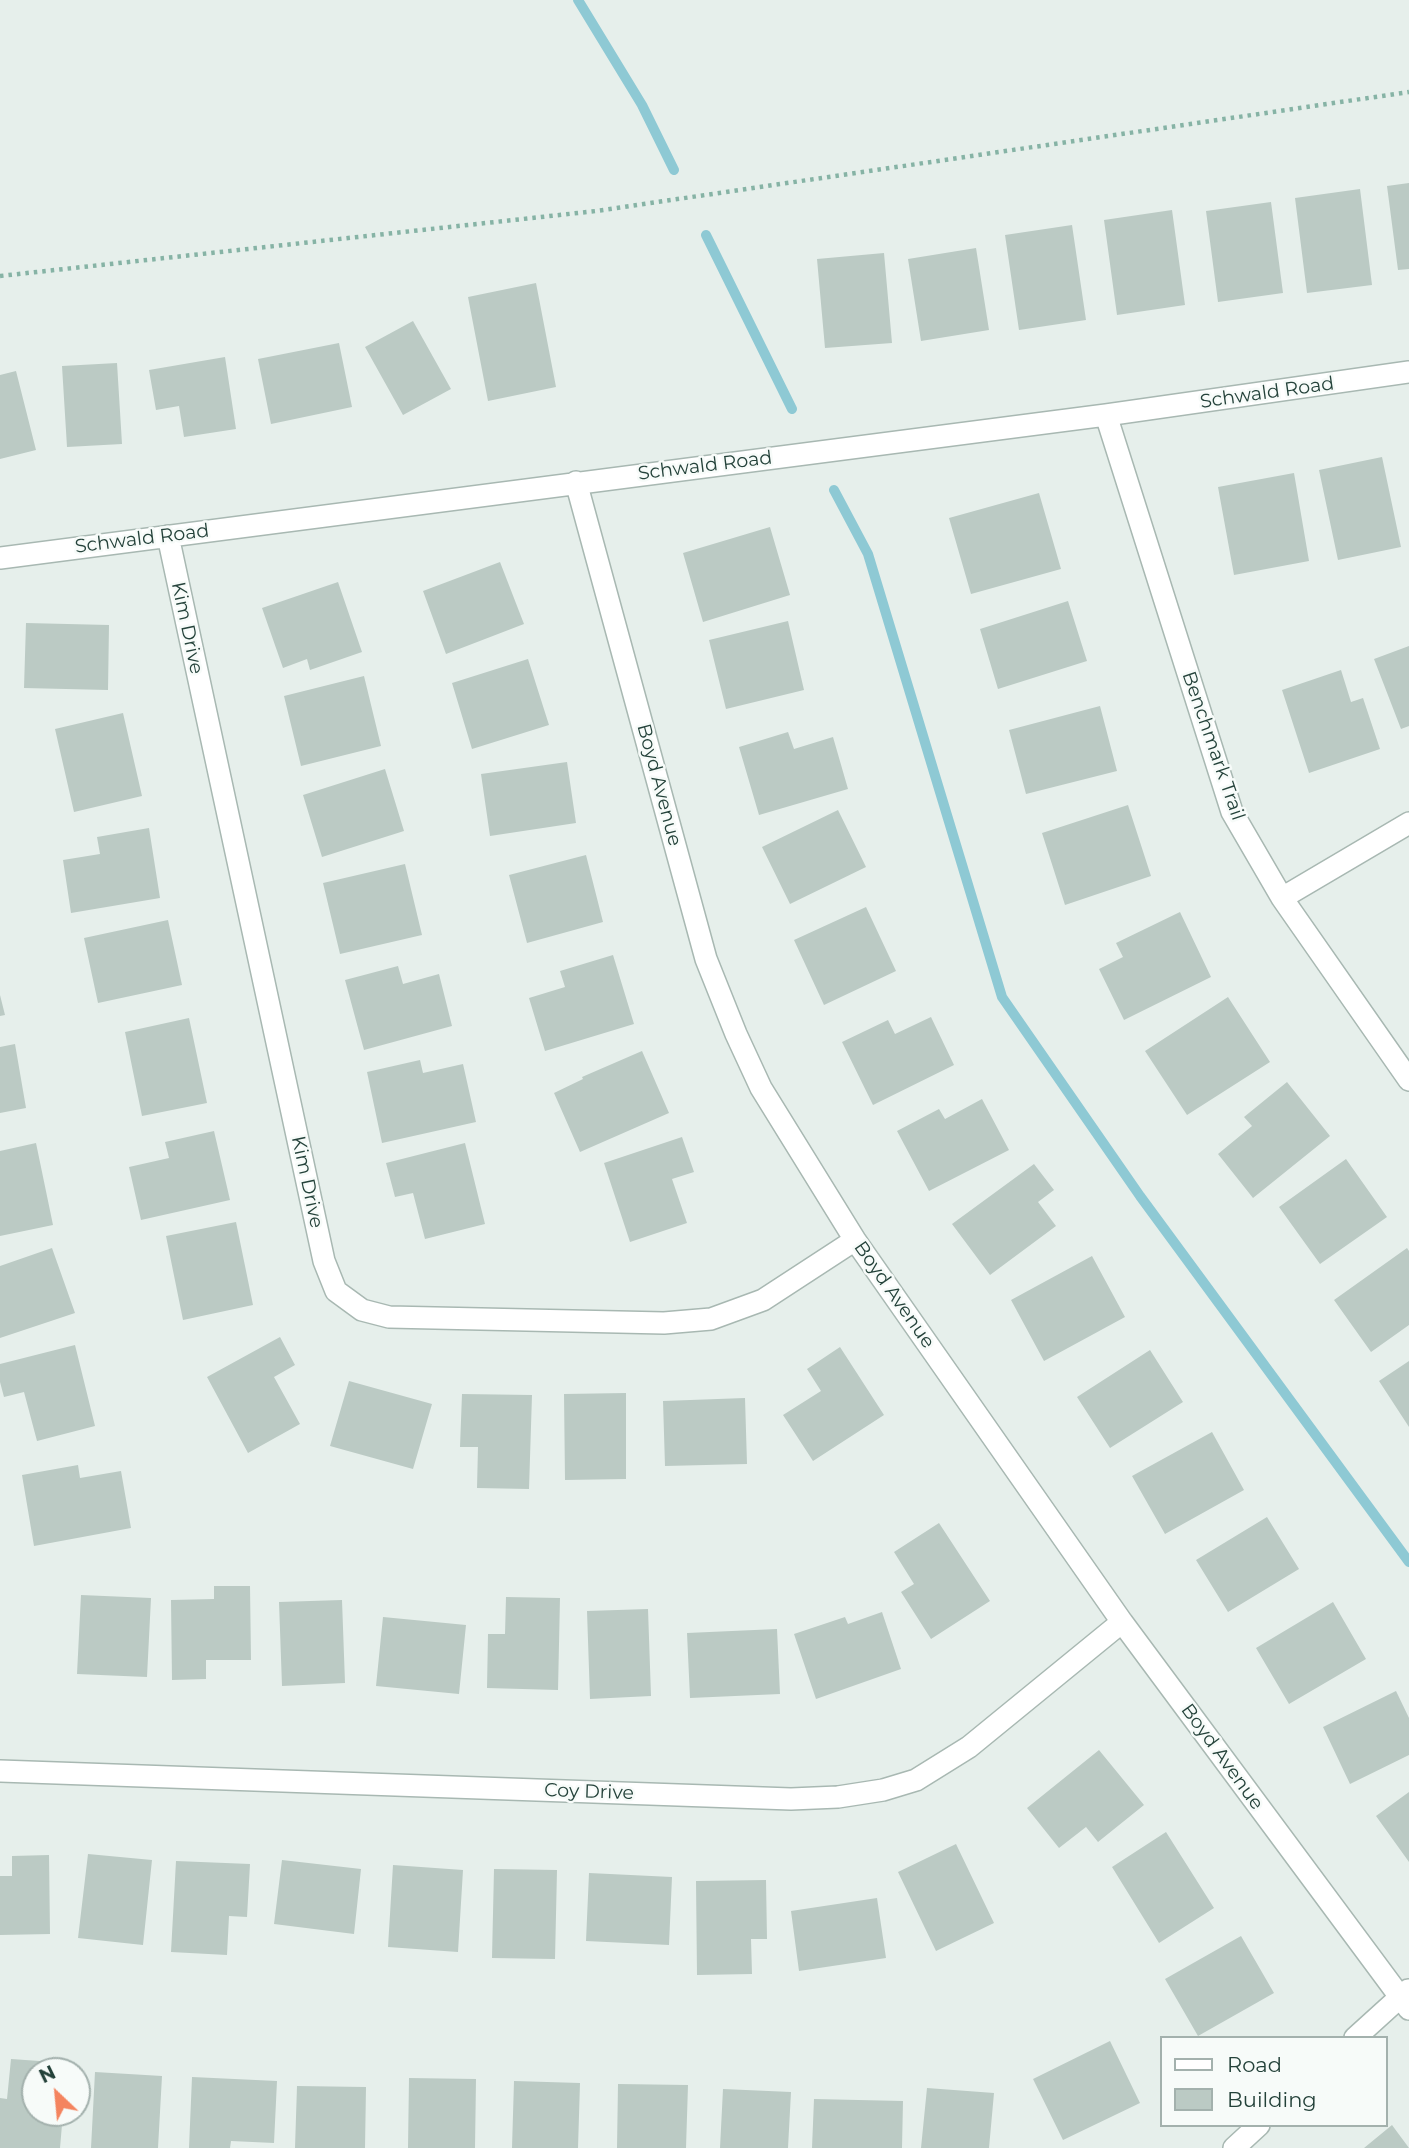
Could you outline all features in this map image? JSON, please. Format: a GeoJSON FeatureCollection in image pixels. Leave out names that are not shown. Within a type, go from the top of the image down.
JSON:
{"type":"FeatureCollection","features":[{"type":"Feature","properties":{"kind":"street","name":"Schwald Road"},"geometry":{"type":"LineString","coordinates":[[0,558],[1106,415],[1409,372]]}},
{"type":"Feature","properties":{"kind":"street","name":"Benchmark Trail"},"geometry":{"type":"LineString","coordinates":[[1106,415],[1232,812],[1282,898],[1409,1080]]}},
{"type":"Feature","properties":{"kind":"street","name":"Boyd Avenue"},"geometry":{"type":"LineString","coordinates":[[576,482],[706,959],[761,1088],[855,1240],[1122,1622],[1406,1998]]}},
{"type":"Feature","properties":{"kind":"street","name":"Kim Drive"},"geometry":{"type":"LineString","coordinates":[[168,536],[324,1261],[335,1291],[362,1310],[389,1317],[664,1323],[711,1319],[763,1300],[855,1240]]}},
{"type":"Feature","properties":{"kind":"street"},"geometry":{"type":"LineString","coordinates":[[1282,898],[1409,823]]}},
{"type":"Feature","properties":{"kind":"street","name":"Coy Drive"},"geometry":{"type":"LineString","coordinates":[[0,1771],[791,1799],[838,1797],[883,1790],[916,1780],[969,1747],[1122,1622]]}},
{"type":"Feature","properties":{"kind":"street"},"geometry":{"type":"LineString","coordinates":[[1358,2036],[1406,1998]]}},
{"type":"Feature","properties":{"kind":"street"},"geometry":{"type":"LineString","coordinates":[[1234,2148],[1257,2127]]}},
{"type":"Feature","properties":{"kind":"path"},"geometry":{"type":"LineString","coordinates":[[0,276],[596,211],[1409,92]]}},
{"type":"Feature","properties":{"kind":"building"},"geometry":{"type":"Polygon","coordinates":[[[1409,183],[1409,269],[1398,270],[1387,186],[1409,183]]]}},
{"type":"Feature","properties":{"kind":"building"},"geometry":{"type":"Polygon","coordinates":[[[1360,189],[1372,285],[1307,293],[1295,198],[1360,189]]]}},
{"type":"Feature","properties":{"kind":"building"},"geometry":{"type":"Polygon","coordinates":[[[1271,202],[1283,293],[1218,302],[1206,211],[1271,202]]]}},
{"type":"Feature","properties":{"kind":"building"},"geometry":{"type":"Polygon","coordinates":[[[1172,210],[1185,305],[1117,315],[1104,220],[1172,210]]]}},
{"type":"Feature","properties":{"kind":"building"},"geometry":{"type":"Polygon","coordinates":[[[1072,225],[1086,320],[1019,330],[1005,235],[1072,225]]]}},
{"type":"Feature","properties":{"kind":"building"},"geometry":{"type":"Polygon","coordinates":[[[976,248],[989,330],[921,341],[908,259],[976,248]]]}},
{"type":"Feature","properties":{"kind":"building"},"geometry":{"type":"Polygon","coordinates":[[[884,253],[892,343],[825,348],[817,259],[884,253]]]}},
{"type":"Feature","properties":{"kind":"building"},"geometry":{"type":"Polygon","coordinates":[[[536,283],[556,387],[488,401],[468,297],[536,283]]]}},
{"type":"Feature","properties":{"kind":"building"},"geometry":{"type":"Polygon","coordinates":[[[413,321],[451,389],[403,415],[365,347],[413,321]]]}},
{"type":"Feature","properties":{"kind":"building"},"geometry":{"type":"Polygon","coordinates":[[[339,343],[352,407],[271,424],[258,359],[339,343]]]}},
{"type":"Feature","properties":{"kind":"building"},"geometry":{"type":"Polygon","coordinates":[[[225,357],[236,429],[184,437],[179,406],[156,410],[149,370],[225,357]]]}},
{"type":"Feature","properties":{"kind":"building"},"geometry":{"type":"Polygon","coordinates":[[[117,363],[122,444],[67,447],[62,366],[117,363]]]}},
{"type":"Feature","properties":{"kind":"building"},"geometry":{"type":"Polygon","coordinates":[[[16,371],[36,450],[0,459],[0,375],[16,371]]]}},
{"type":"Feature","properties":{"kind":"building"},"geometry":{"type":"Polygon","coordinates":[[[1382,457],[1401,547],[1338,560],[1319,470],[1382,457]]]}},
{"type":"Feature","properties":{"kind":"building"},"geometry":{"type":"Polygon","coordinates":[[[1294,473],[1309,561],[1234,575],[1218,487],[1294,473]]]}},
{"type":"Feature","properties":{"kind":"building"},"geometry":{"type":"Polygon","coordinates":[[[1039,493],[1061,569],[971,594],[949,518],[1039,493]]]}},
{"type":"Feature","properties":{"kind":"building"},"geometry":{"type":"Polygon","coordinates":[[[770,527],[790,595],[703,622],[683,553],[770,527]]]}},
{"type":"Feature","properties":{"kind":"building"},"geometry":{"type":"Polygon","coordinates":[[[500,562],[524,624],[446,654],[423,591],[500,562]]]}},
{"type":"Feature","properties":{"kind":"building"},"geometry":{"type":"Polygon","coordinates":[[[338,582],[362,652],[310,670],[307,659],[283,668],[262,608],[338,582]]]}},
{"type":"Feature","properties":{"kind":"building"},"geometry":{"type":"Polygon","coordinates":[[[1068,601],[1087,661],[998,689],[980,629],[1068,601]]]}},
{"type":"Feature","properties":{"kind":"building"},"geometry":{"type":"Polygon","coordinates":[[[788,621],[804,690],[726,709],[709,640],[788,621]]]}},
{"type":"Feature","properties":{"kind":"building"},"geometry":{"type":"Polygon","coordinates":[[[26,623],[109,625],[108,690],[24,688],[26,623]]]}},
{"type":"Feature","properties":{"kind":"building"},"geometry":{"type":"Polygon","coordinates":[[[1409,646],[1409,726],[1401,729],[1374,659],[1409,646]]]}},
{"type":"Feature","properties":{"kind":"building"},"geometry":{"type":"Polygon","coordinates":[[[528,659],[549,725],[472,749],[452,683],[528,659]]]}},
{"type":"Feature","properties":{"kind":"building"},"geometry":{"type":"Polygon","coordinates":[[[1341,670],[1351,702],[1363,698],[1380,749],[1309,773],[1282,690],[1341,670]]]}},
{"type":"Feature","properties":{"kind":"building"},"geometry":{"type":"Polygon","coordinates":[[[364,676],[381,746],[301,766],[284,696],[364,676]]]}},
{"type":"Feature","properties":{"kind":"building"},"geometry":{"type":"Polygon","coordinates":[[[1100,706],[1117,771],[1026,794],[1009,730],[1100,706]]]}},
{"type":"Feature","properties":{"kind":"building"},"geometry":{"type":"Polygon","coordinates":[[[123,713],[142,796],[74,812],[55,729],[123,713]]]}},
{"type":"Feature","properties":{"kind":"building"},"geometry":{"type":"Polygon","coordinates":[[[788,732],[794,749],[833,737],[848,789],[759,815],[739,747],[788,732]]]}},
{"type":"Feature","properties":{"kind":"building"},"geometry":{"type":"Polygon","coordinates":[[[567,762],[576,823],[490,836],[481,774],[567,762]]]}},
{"type":"Feature","properties":{"kind":"building"},"geometry":{"type":"Polygon","coordinates":[[[385,769],[404,831],[322,857],[303,795],[385,769]]]}},
{"type":"Feature","properties":{"kind":"building"},"geometry":{"type":"Polygon","coordinates":[[[1128,805],[1151,876],[1065,905],[1042,833],[1128,805]]]}},
{"type":"Feature","properties":{"kind":"building"},"geometry":{"type":"Polygon","coordinates":[[[838,810],[866,867],[790,904],[762,847],[838,810]]]}},
{"type":"Feature","properties":{"kind":"building"},"geometry":{"type":"Polygon","coordinates":[[[149,828],[160,898],[71,913],[63,860],[100,854],[97,837],[149,828]]]}},
{"type":"Feature","properties":{"kind":"building"},"geometry":{"type":"Polygon","coordinates":[[[586,855],[603,922],[527,943],[509,875],[586,855]]]}},
{"type":"Feature","properties":{"kind":"building"},"geometry":{"type":"Polygon","coordinates":[[[405,864],[422,935],[340,954],[323,883],[405,864]]]}},
{"type":"Feature","properties":{"kind":"building"},"geometry":{"type":"Polygon","coordinates":[[[866,907],[896,971],[824,1005],[794,940],[866,907]]]}},
{"type":"Feature","properties":{"kind":"building"},"geometry":{"type":"Polygon","coordinates":[[[1180,912],[1211,977],[1124,1020],[1099,969],[1123,957],[1116,943],[1180,912]]]}},
{"type":"Feature","properties":{"kind":"building"},"geometry":{"type":"Polygon","coordinates":[[[168,920],[182,985],[98,1003],[84,938],[168,920]]]}},
{"type":"Feature","properties":{"kind":"building"},"geometry":{"type":"Polygon","coordinates":[[[613,955],[634,1024],[545,1051],[529,998],[565,987],[560,971],[613,955]]]}},
{"type":"Feature","properties":{"kind":"building"},"geometry":{"type":"Polygon","coordinates":[[[398,966],[403,984],[439,974],[452,1026],[364,1050],[345,980],[398,966]]]}},
{"type":"Feature","properties":{"kind":"building"},"geometry":{"type":"Polygon","coordinates":[[[0,995],[5,1015],[0,1016],[0,995]]]}},
{"type":"Feature","properties":{"kind":"building"},"geometry":{"type":"Polygon","coordinates":[[[1228,997],[1270,1062],[1187,1115],[1145,1051],[1228,997]]]}},
{"type":"Feature","properties":{"kind":"building"},"geometry":{"type":"Polygon","coordinates":[[[931,1017],[954,1065],[873,1105],[842,1042],[888,1020],[895,1034],[931,1017]]]}},
{"type":"Feature","properties":{"kind":"building"},"geometry":{"type":"Polygon","coordinates":[[[189,1018],[207,1103],[142,1116],[125,1032],[189,1018]]]}},
{"type":"Feature","properties":{"kind":"building"},"geometry":{"type":"Polygon","coordinates":[[[15,1044],[26,1108],[0,1113],[0,1047],[15,1044]]]}},
{"type":"Feature","properties":{"kind":"building"},"geometry":{"type":"Polygon","coordinates":[[[642,1051],[669,1113],[580,1152],[554,1093],[583,1079],[582,1077],[642,1051]]]}},
{"type":"Feature","properties":{"kind":"building"},"geometry":{"type":"Polygon","coordinates":[[[420,1060],[423,1073],[463,1064],[476,1122],[382,1143],[367,1072],[420,1060]]]}},
{"type":"Feature","properties":{"kind":"building"},"geometry":{"type":"Polygon","coordinates":[[[1287,1082],[1330,1136],[1253,1198],[1218,1154],[1252,1126],[1244,1117],[1287,1082]]]}},
{"type":"Feature","properties":{"kind":"building"},"geometry":{"type":"Polygon","coordinates":[[[982,1099],[1009,1150],[929,1191],[897,1131],[939,1109],[945,1119],[982,1099]]]}},
{"type":"Feature","properties":{"kind":"building"},"geometry":{"type":"Polygon","coordinates":[[[214,1131],[230,1200],[141,1220],[129,1167],[169,1158],[165,1142],[214,1131]]]}},
{"type":"Feature","properties":{"kind":"building"},"geometry":{"type":"Polygon","coordinates":[[[682,1137],[694,1172],[672,1179],[687,1223],[630,1242],[604,1163],[682,1137]]]}},
{"type":"Feature","properties":{"kind":"building"},"geometry":{"type":"Polygon","coordinates":[[[36,1143],[53,1225],[0,1236],[0,1151],[36,1143]]]}},
{"type":"Feature","properties":{"kind":"building"},"geometry":{"type":"Polygon","coordinates":[[[465,1143],[485,1224],[425,1239],[413,1193],[395,1197],[386,1163],[465,1143]]]}},
{"type":"Feature","properties":{"kind":"building"},"geometry":{"type":"Polygon","coordinates":[[[1346,1159],[1387,1217],[1320,1264],[1279,1207],[1346,1159]]]}},
{"type":"Feature","properties":{"kind":"building"},"geometry":{"type":"Polygon","coordinates":[[[1034,1164],[1054,1190],[1038,1202],[1056,1226],[990,1275],[952,1224],[1034,1164]]]}},
{"type":"Feature","properties":{"kind":"building"},"geometry":{"type":"Polygon","coordinates":[[[236,1222],[253,1305],[183,1320],[166,1236],[236,1222]]]}},
{"type":"Feature","properties":{"kind":"building"},"geometry":{"type":"Polygon","coordinates":[[[52,1248],[75,1313],[0,1338],[0,1266],[52,1248]]]}},
{"type":"Feature","properties":{"kind":"building"},"geometry":{"type":"Polygon","coordinates":[[[1407,1248],[1409,1325],[1371,1352],[1334,1300],[1407,1248]]]}},
{"type":"Feature","properties":{"kind":"building"},"geometry":{"type":"Polygon","coordinates":[[[1092,1256],[1125,1317],[1044,1361],[1011,1300],[1092,1256]]]}},
{"type":"Feature","properties":{"kind":"building"},"geometry":{"type":"Polygon","coordinates":[[[280,1337],[295,1365],[274,1377],[300,1424],[248,1453],[207,1377],[280,1337]]]}},
{"type":"Feature","properties":{"kind":"building"},"geometry":{"type":"Polygon","coordinates":[[[75,1345],[95,1426],[37,1441],[24,1392],[4,1397],[0,1382],[0,1364],[75,1345]]]}},
{"type":"Feature","properties":{"kind":"building"},"geometry":{"type":"Polygon","coordinates":[[[840,1347],[884,1415],[813,1461],[783,1415],[821,1391],[807,1369],[840,1347]]]}},
{"type":"Feature","properties":{"kind":"building"},"geometry":{"type":"Polygon","coordinates":[[[1150,1350],[1183,1402],[1110,1448],[1077,1397],[1150,1350]]]}},
{"type":"Feature","properties":{"kind":"building"},"geometry":{"type":"Polygon","coordinates":[[[1409,1361],[1409,1427],[1379,1381],[1409,1361]]]}},
{"type":"Feature","properties":{"kind":"building"},"geometry":{"type":"Polygon","coordinates":[[[349,1381],[432,1404],[413,1469],[330,1446],[349,1381]]]}},
{"type":"Feature","properties":{"kind":"building"},"geometry":{"type":"Polygon","coordinates":[[[626,1393],[626,1479],[565,1480],[564,1394],[626,1393]]]}},
{"type":"Feature","properties":{"kind":"building"},"geometry":{"type":"Polygon","coordinates":[[[462,1394],[532,1395],[529,1489],[477,1488],[478,1447],[460,1447],[462,1394]]]}},
{"type":"Feature","properties":{"kind":"building"},"geometry":{"type":"Polygon","coordinates":[[[745,1398],[747,1464],[665,1466],[663,1401],[745,1398]]]}},
{"type":"Feature","properties":{"kind":"building"},"geometry":{"type":"Polygon","coordinates":[[[1212,1432],[1244,1490],[1165,1534],[1132,1476],[1212,1432]]]}},
{"type":"Feature","properties":{"kind":"building"},"geometry":{"type":"Polygon","coordinates":[[[78,1465],[80,1478],[121,1471],[131,1528],[34,1546],[22,1475],[78,1465]]]}},
{"type":"Feature","properties":{"kind":"building"},"geometry":{"type":"Polygon","coordinates":[[[1267,1517],[1299,1569],[1228,1612],[1196,1560],[1267,1517]]]}},
{"type":"Feature","properties":{"kind":"building"},"geometry":{"type":"Polygon","coordinates":[[[939,1523],[990,1601],[931,1639],[901,1592],[914,1584],[894,1552],[939,1523]]]}},
{"type":"Feature","properties":{"kind":"building"},"geometry":{"type":"Polygon","coordinates":[[[214,1586],[250,1586],[251,1660],[206,1660],[206,1679],[172,1680],[171,1600],[214,1599],[214,1586]]]}},
{"type":"Feature","properties":{"kind":"building"},"geometry":{"type":"Polygon","coordinates":[[[81,1595],[151,1598],[147,1677],[77,1674],[81,1595]]]}},
{"type":"Feature","properties":{"kind":"building"},"geometry":{"type":"Polygon","coordinates":[[[506,1597],[560,1598],[558,1690],[487,1688],[488,1634],[505,1634],[506,1597]]]}},
{"type":"Feature","properties":{"kind":"building"},"geometry":{"type":"Polygon","coordinates":[[[342,1600],[345,1683],[282,1686],[279,1602],[342,1600]]]}},
{"type":"Feature","properties":{"kind":"building"},"geometry":{"type":"Polygon","coordinates":[[[1333,1602],[1366,1659],[1289,1704],[1256,1648],[1333,1602]]]}},
{"type":"Feature","properties":{"kind":"building"},"geometry":{"type":"Polygon","coordinates":[[[648,1609],[651,1696],[590,1699],[587,1611],[648,1609]]]}},
{"type":"Feature","properties":{"kind":"building"},"geometry":{"type":"Polygon","coordinates":[[[882,1612],[901,1669],[816,1699],[794,1634],[845,1617],[848,1624],[882,1612]]]}},
{"type":"Feature","properties":{"kind":"building"},"geometry":{"type":"Polygon","coordinates":[[[383,1617],[466,1625],[459,1694],[376,1686],[383,1617]]]}},
{"type":"Feature","properties":{"kind":"building"},"geometry":{"type":"Polygon","coordinates":[[[777,1629],[780,1694],[690,1698],[687,1633],[777,1629]]]}},
{"type":"Feature","properties":{"kind":"building"},"geometry":{"type":"Polygon","coordinates":[[[1396,1691],[1409,1718],[1409,1755],[1350,1784],[1323,1727],[1396,1691]]]}},
{"type":"Feature","properties":{"kind":"building"},"geometry":{"type":"Polygon","coordinates":[[[1099,1750],[1144,1805],[1098,1842],[1086,1827],[1059,1848],[1027,1808],[1099,1750]]]}},
{"type":"Feature","properties":{"kind":"building"},"geometry":{"type":"Polygon","coordinates":[[[1409,1792],[1409,1862],[1376,1816],[1409,1792]]]}},
{"type":"Feature","properties":{"kind":"building"},"geometry":{"type":"Polygon","coordinates":[[[1166,1832],[1214,1908],[1159,1943],[1112,1867],[1166,1832]]]}},
{"type":"Feature","properties":{"kind":"building"},"geometry":{"type":"Polygon","coordinates":[[[956,1844],[994,1923],[936,1951],[898,1872],[956,1844]]]}},
{"type":"Feature","properties":{"kind":"building"},"geometry":{"type":"Polygon","coordinates":[[[88,1854],[152,1860],[143,1945],[78,1938],[88,1854]]]}},
{"type":"Feature","properties":{"kind":"building"},"geometry":{"type":"Polygon","coordinates":[[[49,1855],[50,1934],[0,1935],[0,1876],[12,1876],[12,1856],[49,1855]]]}},
{"type":"Feature","properties":{"kind":"building"},"geometry":{"type":"Polygon","coordinates":[[[282,1860],[361,1869],[354,1934],[274,1924],[282,1860]]]}},
{"type":"Feature","properties":{"kind":"building"},"geometry":{"type":"Polygon","coordinates":[[[176,1861],[250,1864],[247,1917],[229,1916],[227,1955],[171,1952],[176,1861]]]}},
{"type":"Feature","properties":{"kind":"building"},"geometry":{"type":"Polygon","coordinates":[[[393,1865],[463,1870],[458,1952],[388,1947],[393,1865]]]}},
{"type":"Feature","properties":{"kind":"building"},"geometry":{"type":"Polygon","coordinates":[[[494,1869],[557,1870],[555,1959],[492,1958],[494,1869]]]}},
{"type":"Feature","properties":{"kind":"building"},"geometry":{"type":"Polygon","coordinates":[[[589,1873],[672,1877],[669,1945],[586,1941],[589,1873]]]}},
{"type":"Feature","properties":{"kind":"building"},"geometry":{"type":"Polygon","coordinates":[[[766,1880],[767,1939],[751,1939],[752,1974],[697,1975],[696,1881],[766,1880]]]}},
{"type":"Feature","properties":{"kind":"building"},"geometry":{"type":"Polygon","coordinates":[[[877,1898],[886,1958],[799,1971],[791,1911],[877,1898]]]}},
{"type":"Feature","properties":{"kind":"building"},"geometry":{"type":"Polygon","coordinates":[[[1241,1936],[1274,1993],[1198,2036],[1165,1979],[1241,1936]]]}},
{"type":"Feature","properties":{"kind":"building"},"geometry":{"type":"Polygon","coordinates":[[[1110,2041],[1140,2103],[1063,2140],[1033,2079],[1110,2041]]]}},
{"type":"Feature","properties":{"kind":"building"},"geometry":{"type":"Polygon","coordinates":[[[11,2059],[21,2060],[21,2127],[62,2127],[60,2148],[0,2148],[0,2098],[7,2099],[11,2059]]]}},
{"type":"Feature","properties":{"kind":"building"},"geometry":{"type":"Polygon","coordinates":[[[95,2072],[162,2076],[158,2148],[91,2148],[95,2072]]]}},
{"type":"Feature","properties":{"kind":"building"},"geometry":{"type":"Polygon","coordinates":[[[192,2077],[277,2081],[274,2143],[231,2141],[230,2148],[189,2148],[192,2077]]]}},
{"type":"Feature","properties":{"kind":"building"},"geometry":{"type":"Polygon","coordinates":[[[409,2078],[476,2079],[475,2148],[408,2148],[409,2078]]]}},
{"type":"Feature","properties":{"kind":"building"},"geometry":{"type":"Polygon","coordinates":[[[514,2081],[580,2083],[578,2148],[512,2148],[514,2081]]]}},
{"type":"Feature","properties":{"kind":"building"},"geometry":{"type":"Polygon","coordinates":[[[618,2084],[688,2085],[686,2148],[617,2148],[618,2084]]]}},
{"type":"Feature","properties":{"kind":"building"},"geometry":{"type":"Polygon","coordinates":[[[297,2086],[366,2087],[365,2148],[295,2148],[297,2086]]]}},
{"type":"Feature","properties":{"kind":"building"},"geometry":{"type":"Polygon","coordinates":[[[927,2088],[994,2093],[989,2148],[921,2148],[927,2088]]]}},
{"type":"Feature","properties":{"kind":"building"},"geometry":{"type":"Polygon","coordinates":[[[723,2089],[791,2092],[788,2148],[720,2148],[723,2089]]]}},
{"type":"Feature","properties":{"kind":"building"},"geometry":{"type":"Polygon","coordinates":[[[814,2099],[903,2101],[902,2148],[812,2148],[814,2099]]]}},
{"type":"Feature","properties":{"kind":"building"},"geometry":{"type":"Polygon","coordinates":[[[1392,2125],[1409,2148],[1364,2148],[1392,2125]]]}},
{"type":"Feature","properties":{"kind":"waterway"},"geometry":{"type":"LineString","coordinates":[[578,0],[642,105],[674,170]]}},
{"type":"Feature","properties":{"kind":"waterway"},"geometry":{"type":"LineString","coordinates":[[706,235],[792,409]]}},
{"type":"Feature","properties":{"kind":"waterway"},"geometry":{"type":"LineString","coordinates":[[834,490],[868,554],[1002,997],[1140,1196],[1409,1562]]}}]}
